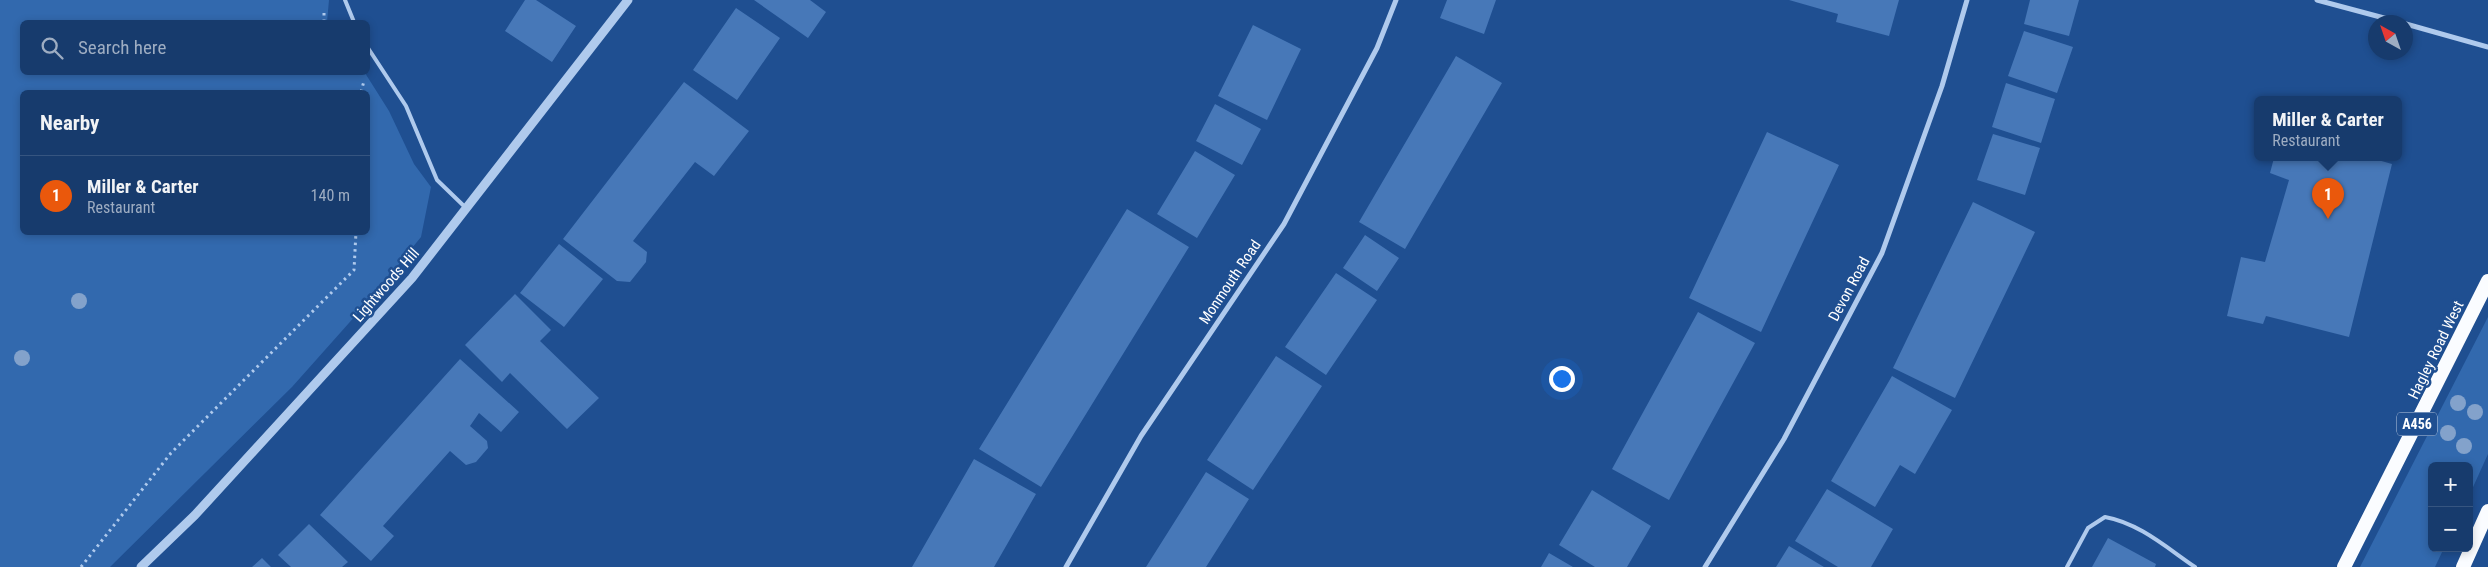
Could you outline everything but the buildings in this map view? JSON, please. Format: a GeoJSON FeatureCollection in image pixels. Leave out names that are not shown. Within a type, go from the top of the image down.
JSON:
{"type":"FeatureCollection","features":[{"type":"Feature","properties":{"kind":"highway","name":"Hagley Road West"},"geometry":{"type":"LineString","coordinates":[[2344,567],[2488,280]]}},
{"type":"Feature","properties":{"kind":"highway"},"geometry":{"type":"LineString","coordinates":[[2463,567],[2488,512]]}},
{"type":"Feature","properties":{"kind":"street","name":"Lightwoods Hill"},"geometry":{"type":"LineString","coordinates":[[141,567],[195,515],[412,278],[628,0]]}},
{"type":"Feature","properties":{"kind":"street","name":"Monmouth Road"},"geometry":{"type":"LineString","coordinates":[[1066,567],[1141,436],[1284,224],[1377,48],[1396,0]]}},
{"type":"Feature","properties":{"kind":"street","name":"Devon Road"},"geometry":{"type":"LineString","coordinates":[[1705,567],[1784,439],[1882,253],[1942,86],[1966,0]]}},
{"type":"Feature","properties":{"kind":"street"},"geometry":{"type":"LineString","coordinates":[[2317,0],[2373,15]]}},
{"type":"Feature","properties":{"kind":"street"},"geometry":{"type":"LineString","coordinates":[[2413,26],[2488,47]]}},
{"type":"Feature","properties":{"kind":"lane"},"geometry":{"type":"LineString","coordinates":[[345,0],[353,20]]}},
{"type":"Feature","properties":{"kind":"lane"},"geometry":{"type":"LineString","coordinates":[[370,51],[406,106],[438,180],[467,209]]}},
{"type":"Feature","properties":{"kind":"lane"},"geometry":{"type":"LineString","coordinates":[[2068,567],[2088,528],[2105,518],[2117,520],[2140,530],[2196,567]]}},
{"type":"Feature","properties":{"kind":"path"},"geometry":{"type":"LineString","coordinates":[[81,567],[171,454],[354,270],[356,235]]}},
{"type":"Feature","properties":{"kind":"shaded area"},"geometry":{"type":"Polygon","coordinates":[[[0,0],[329,0],[327,20],[20,20],[20,75],[366,75],[389,111],[414,164],[431,187],[421,237],[373,296],[292,387],[110,567],[0,567],[0,0]]]}},
{"type":"Feature","properties":{"kind":"shaded area"},"geometry":{"type":"Polygon","coordinates":[[[2488,317],[2488,454],[2473,487],[2473,462],[2428,462],[2428,552],[2442,552],[2435,567],[2360,567],[2488,317]]]}},
{"type":"Feature","properties":{"kind":"place","name":"Miller & Carter"},"geometry":{"type":"Point","coordinates":[2328,219]}}]}
